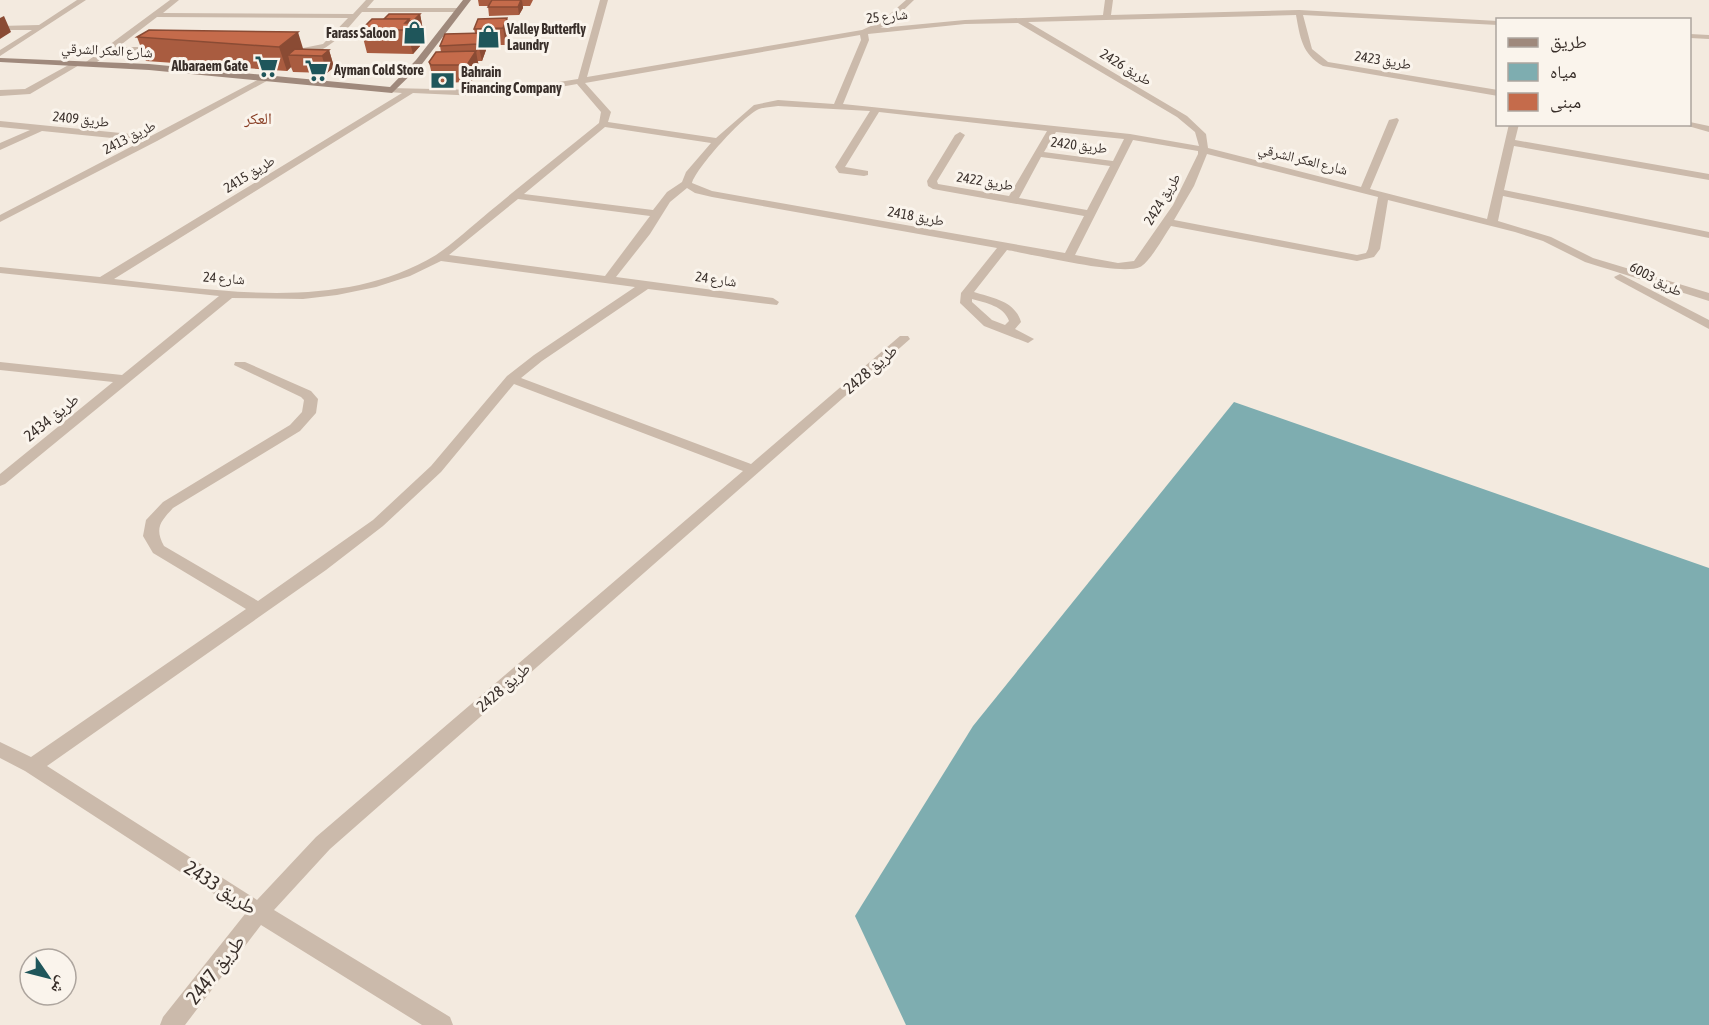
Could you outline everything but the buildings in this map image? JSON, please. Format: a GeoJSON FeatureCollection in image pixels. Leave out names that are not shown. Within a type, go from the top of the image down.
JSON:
{"type":"FeatureCollection","features":[{"type":"Feature","properties":{"kind":"street"},"geometry":{"type":"LineString","coordinates":[[0,54],[82,0]]}},
{"type":"Feature","properties":{"kind":"street"},"geometry":{"type":"LineString","coordinates":[[89,64],[175,0]]}},
{"type":"Feature","properties":{"kind":"street"},"geometry":{"type":"LineString","coordinates":[[287,50],[321,48],[328,44],[370,0]]}},
{"type":"Feature","properties":{"kind":"street"},"geometry":{"type":"LineString","coordinates":[[392,90],[419,62],[467,0]]}},
{"type":"Feature","properties":{"kind":"street"},"geometry":{"type":"LineString","coordinates":[[604,0],[581,82],[603,106],[606,112],[603,124],[718,141]]}},
{"type":"Feature","properties":{"kind":"street"},"geometry":{"type":"LineString","coordinates":[[608,280],[644,234],[669,196],[687,184],[690,174],[718,141],[752,109],[778,103],[838,106],[866,40],[864,32],[885,23],[910,0]]}},
{"type":"Feature","properties":{"kind":"street"},"geometry":{"type":"LineString","coordinates":[[1107,18],[1109,0]]}},
{"type":"Feature","properties":{"kind":"street"},"geometry":{"type":"LineString","coordinates":[[1278,0],[1280,12]]}},
{"type":"Feature","properties":{"kind":"street"},"geometry":{"type":"LineString","coordinates":[[155,15],[459,10]]}},
{"type":"Feature","properties":{"kind":"street","name":"شارع 25"},"geometry":{"type":"LineString","coordinates":[[392,90],[502,92],[581,82],[864,32],[965,22],[1299,12],[1496,23]]}},
{"type":"Feature","properties":{"kind":"street","name":"طريق 2423"},"geometry":{"type":"LineString","coordinates":[[1299,12],[1308,52],[1326,64],[1496,93]]}},
{"type":"Feature","properties":{"kind":"street","name":"طريق 2426"},"geometry":{"type":"LineString","coordinates":[[1019,20],[1190,122],[1202,137],[1204,150]]}},
{"type":"Feature","properties":{"kind":"street"},"geometry":{"type":"LineString","coordinates":[[0,28],[40,27]]}},
{"type":"Feature","properties":{"kind":"street"},"geometry":{"type":"LineString","coordinates":[[1691,36],[1709,37]]}},
{"type":"Feature","properties":{"kind":"street"},"geometry":{"type":"LineString","coordinates":[[111,49],[170,49]]}},
{"type":"Feature","properties":{"kind":"street","name":"شارع العكر الشرقي"},"geometry":{"type":"LineString","coordinates":[[0,60],[270,77],[392,90]]}},
{"type":"Feature","properties":{"kind":"street"},"geometry":{"type":"LineString","coordinates":[[0,93],[27,92],[77,64]]}},
{"type":"Feature","properties":{"kind":"street","name":"طريق 2413"},"geometry":{"type":"LineString","coordinates":[[0,219],[270,77]]}},
{"type":"Feature","properties":{"kind":"street","name":"طريق 2415"},"geometry":{"type":"LineString","coordinates":[[102,281],[411,91]]}},
{"type":"Feature","properties":{"kind":"street","name":"شارع العكر الشرقي"},"geometry":{"type":"LineString","coordinates":[[838,106],[1130,137],[1204,150],[1492,222],[1546,239],[1589,260],[1709,297]]}},
{"type":"Feature","properties":{"kind":"street"},"geometry":{"type":"LineString","coordinates":[[864,173],[843,171],[840,167],[876,109]]}},
{"type":"Feature","properties":{"kind":"street"},"geometry":{"type":"LineString","coordinates":[[1365,190],[1394,120]]}},
{"type":"Feature","properties":{"kind":"street","name":"طريق 2409"},"geometry":{"type":"LineString","coordinates":[[0,124],[154,139]]}},
{"type":"Feature","properties":{"kind":"street","name":"شارع 24"},"geometry":{"type":"LineString","coordinates":[[0,270],[229,294],[322,295],[354,290],[412,273],[440,257],[518,196],[603,124]]}},
{"type":"Feature","properties":{"kind":"street"},"geometry":{"type":"LineString","coordinates":[[1691,125],[1709,129]]}},
{"type":"Feature","properties":{"kind":"street"},"geometry":{"type":"LineString","coordinates":[[1492,222],[1514,126]]}},
{"type":"Feature","properties":{"kind":"street","name":"طريق 2409"},"geometry":{"type":"LineString","coordinates":[[0,147],[41,128]]}},
{"type":"Feature","properties":{"kind":"street","name":"طريق 2420"},"geometry":{"type":"LineString","coordinates":[[1012,201],[1053,128]]}},
{"type":"Feature","properties":{"kind":"street","name":"طريق 2422"},"geometry":{"type":"LineString","coordinates":[[960,135],[932,181],[933,186],[1091,214]]}},
{"type":"Feature","properties":{"kind":"street"},"geometry":{"type":"LineString","coordinates":[[1068,258],[1130,137]]}},
{"type":"Feature","properties":{"kind":"street"},"geometry":{"type":"LineString","coordinates":[[1510,142],[1709,177]]}},
{"type":"Feature","properties":{"kind":"street","name":"طريق 2424"},"geometry":{"type":"LineString","coordinates":[[1140,261],[1168,222],[1191,182],[1204,150]]}},
{"type":"Feature","properties":{"kind":"street","name":"طريق 2420"},"geometry":{"type":"LineString","coordinates":[[1038,154],[1116,164]]}},
{"type":"Feature","properties":{"kind":"street","name":"طريق 2418"},"geometry":{"type":"LineString","coordinates":[[687,184],[699,191],[712,194],[1068,258],[1118,266],[1131,266],[1140,261]]}},
{"type":"Feature","properties":{"kind":"street"},"geometry":{"type":"LineString","coordinates":[[1499,192],[1709,235]]}},
{"type":"Feature","properties":{"kind":"street"},"geometry":{"type":"LineString","coordinates":[[1168,222],[1357,258],[1370,255],[1374,249],[1384,195]]}},
{"type":"Feature","properties":{"kind":"street"},"geometry":{"type":"LineString","coordinates":[[518,196],[656,214]]}},
{"type":"Feature","properties":{"kind":"street"},"geometry":{"type":"LineString","coordinates":[[1004,247],[967,293],[966,303],[972,311],[1006,332],[1028,339]]}},
{"type":"Feature","properties":{"kind":"street","name":"شارع 24"},"geometry":{"type":"LineString","coordinates":[[440,257],[773,302]]}},
{"type":"Feature","properties":{"kind":"street","name":"طريق 6003"},"geometry":{"type":"LineString","coordinates":[[1589,260],[1709,325]]}},
{"type":"Feature","properties":{"kind":"street"},"geometry":{"type":"LineString","coordinates":[[32,766],[351,544],[410,496],[512,380],[538,358],[645,285]]}},
{"type":"Feature","properties":{"kind":"street"},"geometry":{"type":"LineString","coordinates":[[967,293],[1000,304],[1012,312],[1015,322],[1006,332]]}},
{"type":"Feature","properties":{"kind":"street","name":"طريق 2434"},"geometry":{"type":"LineString","coordinates":[[0,481],[229,294]]}},
{"type":"Feature","properties":{"kind":"street","name":"طريق 2428"},"geometry":{"type":"LineString","coordinates":[[260,912],[304,860],[323,843],[904,339]]}},
{"type":"Feature","properties":{"kind":"street"},"geometry":{"type":"LineString","coordinates":[[240,364],[306,394],[310,399],[309,413],[295,428],[168,505],[154,520],[151,536],[158,549],[258,609]]}},
{"type":"Feature","properties":{"kind":"street","name":"طريق 2434"},"geometry":{"type":"LineString","coordinates":[[0,366],[123,380]]}},
{"type":"Feature","properties":{"kind":"street"},"geometry":{"type":"LineString","coordinates":[[512,380],[755,470]]}},
{"type":"Feature","properties":{"kind":"street","name":"طريق 2433"},"geometry":{"type":"LineString","coordinates":[[0,750],[32,766],[442,1025]]}},
{"type":"Feature","properties":{"kind":"street","name":"طريق 2447"},"geometry":{"type":"LineString","coordinates":[[171,1025],[211,971],[260,912]]}},
{"type":"Feature","properties":{"kind":"water"},"geometry":{"type":"Polygon","coordinates":[[[1234,402],[1709,568],[1709,1025],[906,1025],[855,916],[973,726],[1234,402]]]}},
{"type":"Feature","properties":{"kind":"place","name":"Farass Saloon"},"geometry":{"type":"Point","coordinates":[414,33]}},
{"type":"Feature","properties":{"kind":"place","name":"Valley Butterfly Laundry"},"geometry":{"type":"Point","coordinates":[489,37]}},
{"type":"Feature","properties":{"kind":"place","name":"Albaraem Gate"},"geometry":{"type":"Point","coordinates":[266,66]}},
{"type":"Feature","properties":{"kind":"place","name":"Ayman Cold Store"},"geometry":{"type":"Point","coordinates":[316,70]}},
{"type":"Feature","properties":{"kind":"place","name":"Bahrain Financing Company"},"geometry":{"type":"Point","coordinates":[443,80]}},
{"type":"Feature","properties":{"kind":"district","name":"العكر"},"geometry":{"type":"Point","coordinates":[258,118]}}]}
